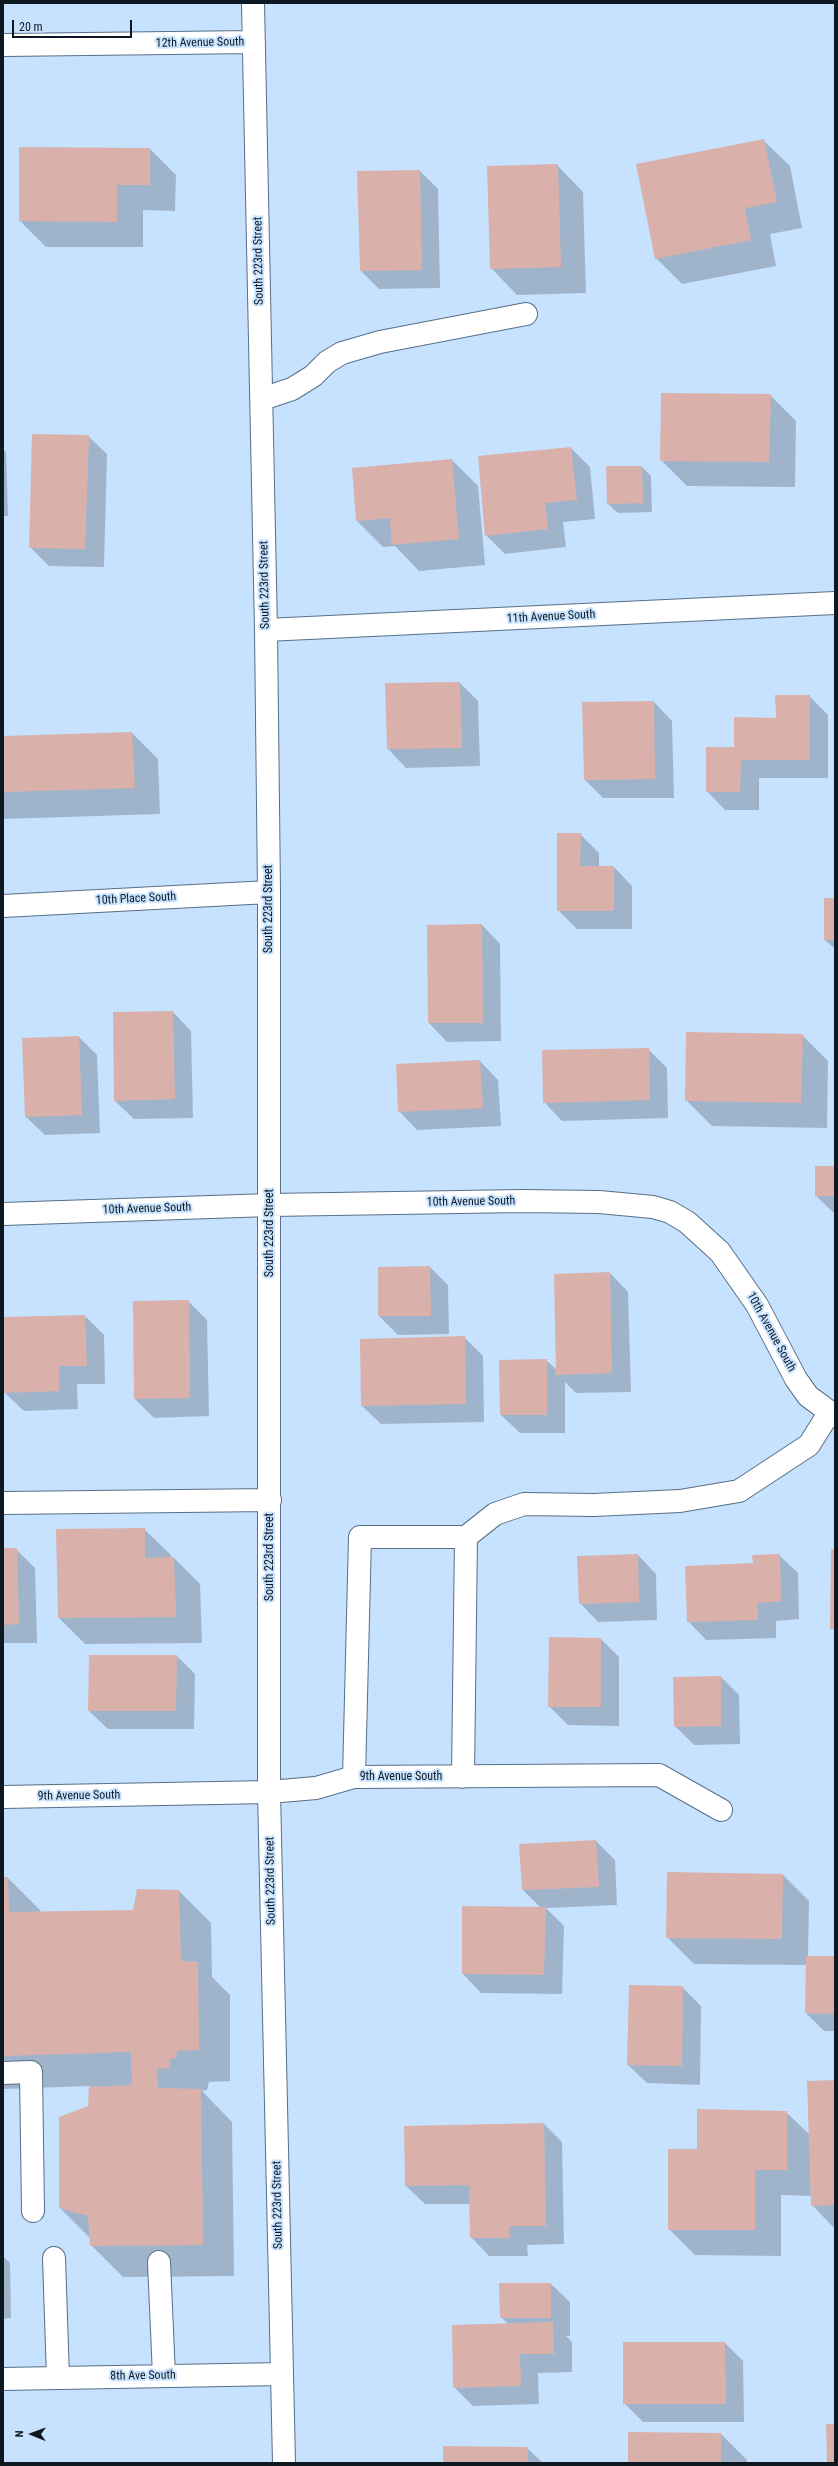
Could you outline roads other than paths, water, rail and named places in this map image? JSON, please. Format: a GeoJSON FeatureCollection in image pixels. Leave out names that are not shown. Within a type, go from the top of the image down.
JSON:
{"type":"FeatureCollection","features":[{"type":"Feature","properties":{"kind":"street","name":"South 223rd Street"},"geometry":{"type":"LineString","coordinates":[[253,3],[262,399],[269,892],[269,1792],[284,2463]]}},
{"type":"Feature","properties":{"kind":"street","name":"12th Avenue South"},"geometry":{"type":"LineString","coordinates":[[3,45],[254,42]]}},
{"type":"Feature","properties":{"kind":"street"},"geometry":{"type":"LineString","coordinates":[[262,399],[292,389],[313,376],[327,362],[342,354],[380,342],[526,314]]}},
{"type":"Feature","properties":{"kind":"street","name":"11th Avenue South"},"geometry":{"type":"LineString","coordinates":[[266,630],[835,603]]}},
{"type":"Feature","properties":{"kind":"street","name":"10th Place South"},"geometry":{"type":"LineString","coordinates":[[3,906],[269,892]]}},
{"type":"Feature","properties":{"kind":"street","name":"10th Avenue South"},"geometry":{"type":"LineString","coordinates":[[3,1214],[270,1205],[564,1201],[636,1205],[670,1212],[696,1229],[720,1252],[757,1304],[796,1379],[808,1396],[832,1415]]}},
{"type":"Feature","properties":{"kind":"street"},"geometry":{"type":"LineString","coordinates":[[354,1777],[360,1537],[466,1537],[495,1514],[524,1504],[594,1505],[680,1501],[739,1491],[809,1445],[832,1415]]}},
{"type":"Feature","properties":{"kind":"street"},"geometry":{"type":"LineString","coordinates":[[3,1503],[270,1500]]}},
{"type":"Feature","properties":{"kind":"street"},"geometry":{"type":"LineString","coordinates":[[463,1777],[466,1537]]}},
{"type":"Feature","properties":{"kind":"street","name":"9th Avenue South"},"geometry":{"type":"LineString","coordinates":[[3,1797],[269,1792],[316,1788],[354,1777],[659,1775],[721,1810]]}},
{"type":"Feature","properties":{"kind":"street"},"geometry":{"type":"LineString","coordinates":[[3,2073],[31,2072],[33,2211]]}},
{"type":"Feature","properties":{"kind":"street"},"geometry":{"type":"LineString","coordinates":[[54,2258],[58,2378]]}},
{"type":"Feature","properties":{"kind":"street"},"geometry":{"type":"LineString","coordinates":[[159,2262],[164,2376]]}},
{"type":"Feature","properties":{"kind":"street","name":"8th Ave South"},"geometry":{"type":"LineString","coordinates":[[3,2379],[282,2374]]}}]}
